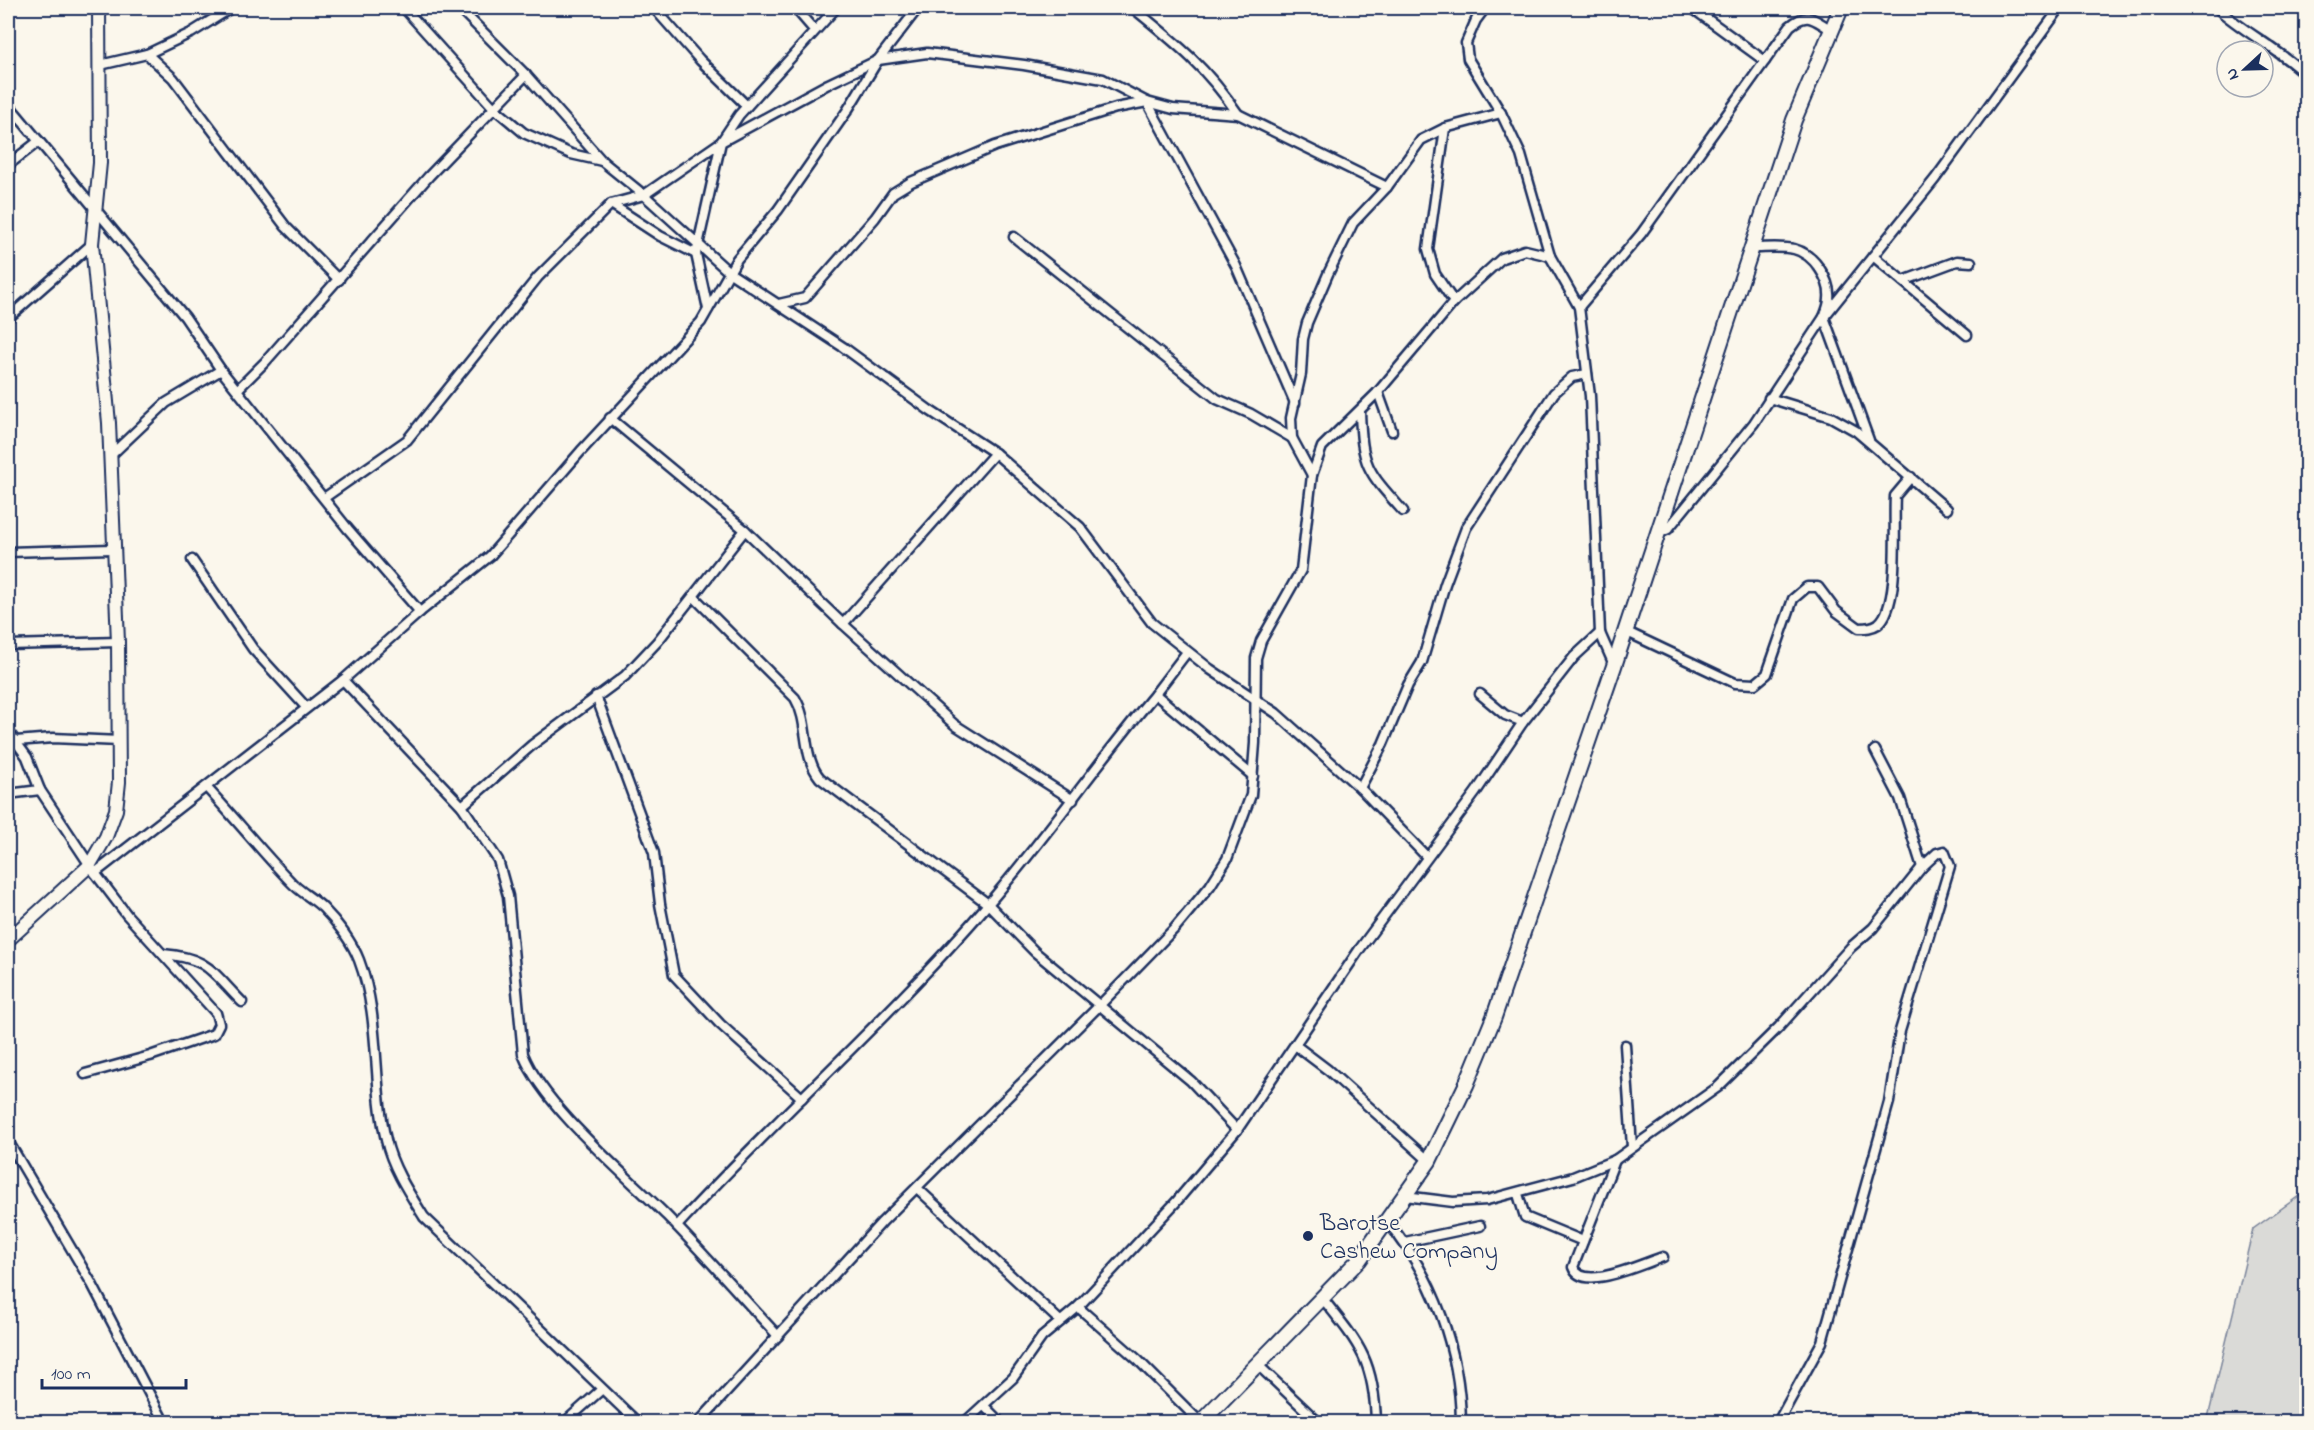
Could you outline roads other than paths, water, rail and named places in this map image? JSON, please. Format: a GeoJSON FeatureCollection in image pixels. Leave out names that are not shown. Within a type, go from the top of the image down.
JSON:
{"type":"FeatureCollection","features":[{"type":"Feature","properties":{"kind":"main road"},"geometry":{"type":"LineString","coordinates":[[8,940],[92,869],[116,810],[119,782],[118,642],[112,549],[110,456],[92,244],[100,163],[99,8]]}},
{"type":"Feature","properties":{"kind":"main road"},"geometry":{"type":"LineString","coordinates":[[1200,1422],[1359,1260],[1429,1161],[1475,1065],[1494,1017],[1614,666],[1794,120],[1830,29],[1841,8]]}},
{"type":"Feature","properties":{"kind":"street"},"geometry":{"type":"LineString","coordinates":[[100,65],[147,54],[191,33],[231,8]]}},
{"type":"Feature","properties":{"kind":"street"},"geometry":{"type":"LineString","coordinates":[[404,8],[494,108],[524,133],[571,154],[602,161]]}},
{"type":"Feature","properties":{"kind":"street"},"geometry":{"type":"LineString","coordinates":[[459,8],[526,75],[602,161],[644,195],[730,273],[779,304],[929,410],[995,453],[1080,527],[1152,623],[1187,652],[1276,713],[1360,788],[1426,856]]}},
{"type":"Feature","properties":{"kind":"street"},"geometry":{"type":"LineString","coordinates":[[654,8],[700,60],[747,106]]}},
{"type":"Feature","properties":{"kind":"street"},"geometry":{"type":"LineString","coordinates":[[795,8],[814,30]]}},
{"type":"Feature","properties":{"kind":"street"},"geometry":{"type":"LineString","coordinates":[[708,309],[696,254],[721,142],[747,106],[836,8]]}},
{"type":"Feature","properties":{"kind":"street"},"geometry":{"type":"LineString","coordinates":[[92,869],[206,787],[343,680],[420,612],[490,556],[610,418],[700,322],[737,259],[778,210],[840,121],[878,60],[918,8]]}},
{"type":"Feature","properties":{"kind":"street"},"geometry":{"type":"LineString","coordinates":[[1133,8],[1197,61],[1216,81],[1238,114]]}},
{"type":"Feature","properties":{"kind":"street"},"geometry":{"type":"LineString","coordinates":[[1485,8],[1476,20],[1466,43],[1468,60],[1501,113],[1521,155],[1550,256],[1579,307],[1590,396],[1600,633],[1614,666]]}},
{"type":"Feature","properties":{"kind":"street"},"geometry":{"type":"LineString","coordinates":[[1692,8],[1765,61]]}},
{"type":"Feature","properties":{"kind":"street"},"geometry":{"type":"LineString","coordinates":[[1657,534],[1668,529],[1754,423],[1824,317],[1935,179],[2060,8]]}},
{"type":"Feature","properties":{"kind":"street"},"geometry":{"type":"LineString","coordinates":[[2217,8],[2241,29],[2291,60],[2307,75]]}},
{"type":"Feature","properties":{"kind":"street"},"geometry":{"type":"LineString","coordinates":[[1579,307],[1641,234],[1790,26],[1800,17],[1809,17],[1830,29]]}},
{"type":"Feature","properties":{"kind":"street"},"geometry":{"type":"LineString","coordinates":[[147,54],[173,78],[286,227],[339,280]]}},
{"type":"Feature","properties":{"kind":"street"},"geometry":{"type":"LineString","coordinates":[[324,498],[407,440],[538,277],[611,204],[644,195],[721,142],[828,84],[878,60],[927,54],[1024,64],[1103,79],[1147,102],[1173,109],[1238,114],[1387,187]]}},
{"type":"Feature","properties":{"kind":"street"},"geometry":{"type":"LineString","coordinates":[[238,389],[339,280],[429,176],[526,75]]}},
{"type":"Feature","properties":{"kind":"street"},"geometry":{"type":"LineString","coordinates":[[779,304],[806,298],[875,218],[893,193],[911,182],[1041,130],[1147,102]]}},
{"type":"Feature","properties":{"kind":"street"},"geometry":{"type":"LineString","coordinates":[[1147,102],[1236,266],[1295,403]]}},
{"type":"Feature","properties":{"kind":"street"},"geometry":{"type":"LineString","coordinates":[[8,104],[185,316],[221,370],[348,529],[420,612]]}},
{"type":"Feature","properties":{"kind":"street"},"geometry":{"type":"LineString","coordinates":[[1312,475],[1292,438],[1291,418],[1307,323],[1353,223],[1387,187],[1421,140],[1445,128],[1501,113]]}},
{"type":"Feature","properties":{"kind":"street"},"geometry":{"type":"LineString","coordinates":[[1445,128],[1428,249],[1435,274],[1454,302]]}},
{"type":"Feature","properties":{"kind":"street"},"geometry":{"type":"LineString","coordinates":[[8,165],[39,141]]}},
{"type":"Feature","properties":{"kind":"street"},"geometry":{"type":"LineString","coordinates":[[611,204],[660,236],[696,254]]}},
{"type":"Feature","properties":{"kind":"street"},"geometry":{"type":"LineString","coordinates":[[1014,237],[1217,399],[1251,414],[1292,438]]}},
{"type":"Feature","properties":{"kind":"street"},"geometry":{"type":"LineString","coordinates":[[8,318],[92,244]]}},
{"type":"Feature","properties":{"kind":"street"},"geometry":{"type":"LineString","coordinates":[[1752,248],[1792,248],[1802,251],[1821,271],[1829,290],[1829,300],[1824,317],[1869,440]]}},
{"type":"Feature","properties":{"kind":"street"},"geometry":{"type":"LineString","coordinates":[[699,1422],[882,1222],[1100,1005],[1175,928],[1210,886],[1227,858],[1240,829],[1251,795],[1256,658],[1261,641],[1301,570],[1312,475],[1322,447],[1360,412],[1454,302],[1502,258],[1525,250],[1550,256]]}},
{"type":"Feature","properties":{"kind":"street"},"geometry":{"type":"LineString","coordinates":[[1873,256],[1967,335]]}},
{"type":"Feature","properties":{"kind":"street"},"geometry":{"type":"LineString","coordinates":[[1903,281],[1957,261],[1971,262]]}},
{"type":"Feature","properties":{"kind":"street"},"geometry":{"type":"LineString","coordinates":[[110,456],[166,403],[221,370]]}},
{"type":"Feature","properties":{"kind":"street"},"geometry":{"type":"LineString","coordinates":[[1360,788],[1383,744],[1408,685],[1422,662],[1445,584],[1466,528],[1554,393],[1572,377],[1587,374]]}},
{"type":"Feature","properties":{"kind":"street"},"geometry":{"type":"LineString","coordinates":[[1378,392],[1392,431]]}},
{"type":"Feature","properties":{"kind":"street"},"geometry":{"type":"LineString","coordinates":[[1769,398],[1831,417],[1869,440],[1947,509]]}},
{"type":"Feature","properties":{"kind":"street"},"geometry":{"type":"LineString","coordinates":[[1360,412],[1361,446],[1368,471],[1403,511]]}},
{"type":"Feature","properties":{"kind":"street"},"geometry":{"type":"LineString","coordinates":[[610,418],[745,530],[843,624],[955,725],[1073,800]]}},
{"type":"Feature","properties":{"kind":"street"},"geometry":{"type":"LineString","coordinates":[[843,624],[995,453]]}},
{"type":"Feature","properties":{"kind":"street"},"geometry":{"type":"LineString","coordinates":[[1625,631],[1735,683],[1755,684],[1767,674],[1793,599],[1807,587],[1818,587],[1836,611],[1860,628],[1877,624],[1884,616],[1895,580],[1894,496],[1911,477]]}},
{"type":"Feature","properties":{"kind":"street"},"geometry":{"type":"LineString","coordinates":[[462,806],[532,745],[625,676],[694,597],[745,530]]}},
{"type":"Feature","properties":{"kind":"street"},"geometry":{"type":"LineString","coordinates":[[8,552],[112,549]]}},
{"type":"Feature","properties":{"kind":"street"},"geometry":{"type":"LineString","coordinates":[[192,560],[253,649],[306,707]]}},
{"type":"Feature","properties":{"kind":"street"},"geometry":{"type":"LineString","coordinates":[[694,597],[795,698],[802,716],[813,770],[820,778],[988,904],[1035,952],[1191,1081],[1237,1130]]}},
{"type":"Feature","properties":{"kind":"street"},"geometry":{"type":"LineString","coordinates":[[964,1422],[985,1407],[1013,1378],[1042,1337],[1078,1307],[1176,1202],[1237,1130],[1426,856],[1476,792],[1523,722],[1574,657],[1600,633]]}},
{"type":"Feature","properties":{"kind":"street"},"geometry":{"type":"LineString","coordinates":[[8,645],[118,642]]}},
{"type":"Feature","properties":{"kind":"street"},"geometry":{"type":"LineString","coordinates":[[677,1226],[746,1151],[802,1098],[988,904],[1073,800],[1187,652]]}},
{"type":"Feature","properties":{"kind":"street"},"geometry":{"type":"LineString","coordinates":[[343,680],[462,806],[498,860],[508,896],[522,1054],[530,1072],[558,1108],[677,1226],[778,1336]]}},
{"type":"Feature","properties":{"kind":"street"},"geometry":{"type":"LineString","coordinates":[[1155,694],[1253,776]]}},
{"type":"Feature","properties":{"kind":"street"},"geometry":{"type":"LineString","coordinates":[[1480,694],[1505,715],[1523,722]]}},
{"type":"Feature","properties":{"kind":"street"},"geometry":{"type":"LineString","coordinates":[[596,696],[654,853],[660,904],[674,975],[720,1024],[802,1098]]}},
{"type":"Feature","properties":{"kind":"street"},"geometry":{"type":"LineString","coordinates":[[8,731],[27,757],[40,790],[92,869],[127,915],[216,1013],[219,1024],[217,1031],[150,1056],[85,1074]]}},
{"type":"Feature","properties":{"kind":"street"},"geometry":{"type":"LineString","coordinates":[[16,741],[53,738],[118,741]]}},
{"type":"Feature","properties":{"kind":"street"},"geometry":{"type":"LineString","coordinates":[[1875,750],[1906,812],[1922,867]]}},
{"type":"Feature","properties":{"kind":"street"},"geometry":{"type":"LineString","coordinates":[[206,787],[292,884],[323,908],[343,932],[358,957],[368,991],[376,1050],[381,1118],[386,1143],[406,1187],[424,1217],[601,1390],[637,1422]]}},
{"type":"Feature","properties":{"kind":"street"},"geometry":{"type":"LineString","coordinates":[[8,794],[40,790]]}},
{"type":"Feature","properties":{"kind":"street"},"geometry":{"type":"LineString","coordinates":[[1405,1196],[1454,1202],[1487,1200],[1518,1194],[1574,1177],[1615,1160],[1718,1087],[1779,1027],[1851,947],[1874,928],[1922,867],[1937,853],[1944,851],[1950,866],[1900,1031],[1889,1102],[1822,1342],[1778,1422]]}},
{"type":"Feature","properties":{"kind":"street"},"geometry":{"type":"LineString","coordinates":[[163,954],[193,957],[204,963],[242,1002]]}},
{"type":"Feature","properties":{"kind":"street"},"geometry":{"type":"LineString","coordinates":[[1295,1045],[1328,1070],[1429,1161]]}},
{"type":"Feature","properties":{"kind":"street"},"geometry":{"type":"LineString","coordinates":[[1625,1045],[1632,1147]]}},
{"type":"Feature","properties":{"kind":"street"},"geometry":{"type":"LineString","coordinates":[[8,1141],[92,1284],[164,1422]]}},
{"type":"Feature","properties":{"kind":"street"},"geometry":{"type":"LineString","coordinates":[[1615,1160],[1573,1267],[1576,1274],[1581,1278],[1598,1279],[1663,1257]]}},
{"type":"Feature","properties":{"kind":"street"},"geometry":{"type":"LineString","coordinates":[[917,1188],[1060,1321]]}},
{"type":"Feature","properties":{"kind":"street"},"geometry":{"type":"LineString","coordinates":[[1518,1194],[1525,1217],[1583,1241]]}},
{"type":"Feature","properties":{"kind":"street"},"geometry":{"type":"LineString","coordinates":[[1387,1221],[1405,1242],[1448,1328],[1461,1400],[1461,1422]]}},
{"type":"Feature","properties":{"kind":"street"},"geometry":{"type":"LineString","coordinates":[[1405,1242],[1480,1226]]}},
{"type":"Feature","properties":{"kind":"street"},"geometry":{"type":"LineString","coordinates":[[1323,1299],[1355,1339],[1367,1360],[1374,1392],[1376,1422]]}},
{"type":"Feature","properties":{"kind":"street"},"geometry":{"type":"LineString","coordinates":[[1078,1307],[1138,1360],[1200,1422]]}},
{"type":"Feature","properties":{"kind":"street"},"geometry":{"type":"LineString","coordinates":[[1258,1365],[1318,1422]]}},
{"type":"Feature","properties":{"kind":"street"},"geometry":{"type":"LineString","coordinates":[[565,1422],[601,1390]]}},
{"type":"Feature","properties":{"kind":"street"},"geometry":{"type":"LineString","coordinates":[[985,1407],[1000,1422]]}},
{"type":"Feature","properties":{"kind":"place","name":"Barotse Cashew Company"},"geometry":{"type":"Point","coordinates":[1308,1236]}}]}
